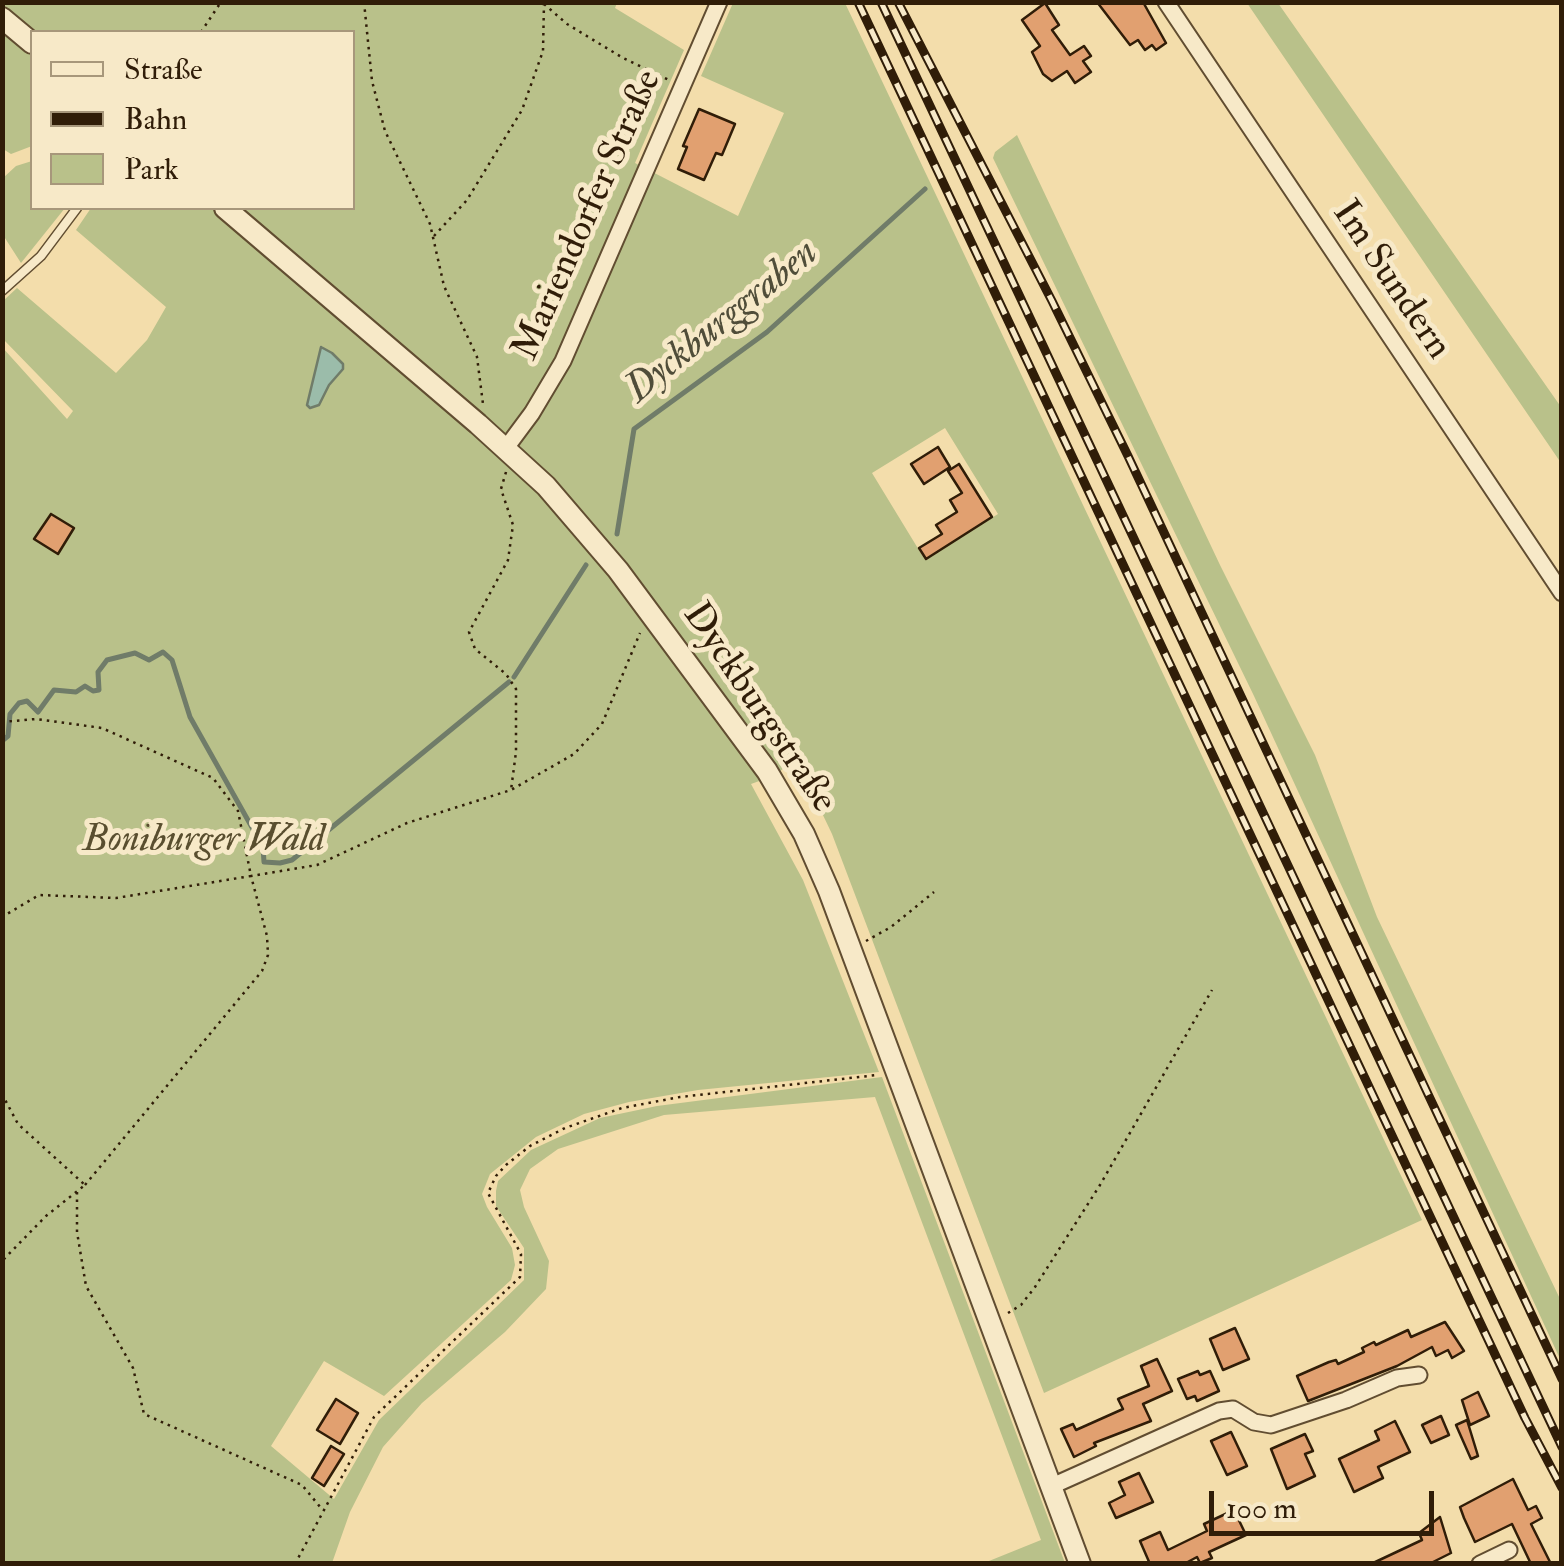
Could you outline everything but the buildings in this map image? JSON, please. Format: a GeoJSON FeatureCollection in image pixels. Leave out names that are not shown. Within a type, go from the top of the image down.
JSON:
{"type":"FeatureCollection","features":[{"type":"Feature","properties":{"kind":"street","name":"Mariendorfer Straße"},"geometry":{"type":"LineString","coordinates":[[508,458],[563,361],[719,2]]}},
{"type":"Feature","properties":{"kind":"street","name":"Im Sundern"},"geometry":{"type":"LineString","coordinates":[[1166,2],[1562,593]]}},
{"type":"Feature","properties":{"kind":"street"},"geometry":{"type":"LineString","coordinates":[[2,18],[30,41]]}},
{"type":"Feature","properties":{"kind":"street","name":"Dyckburgstraße"},"geometry":{"type":"LineString","coordinates":[[227,210],[562,504],[618,570],[756,756],[804,834],[851,948],[1080,1564]]}},
{"type":"Feature","properties":{"kind":"street"},"geometry":{"type":"LineString","coordinates":[[1052,1486],[1218,1410],[1233,1409],[1254,1422],[1271,1425],[1397,1378],[1419,1375]]}},
{"type":"Feature","properties":{"kind":"street"},"geometry":{"type":"LineString","coordinates":[[1480,1564],[1509,1550]]}},
{"type":"Feature","properties":{"kind":"lane"},"geometry":{"type":"LineString","coordinates":[[2,291],[40,256],[75,210]]}},
{"type":"Feature","properties":{"kind":"path"},"geometry":{"type":"LineString","coordinates":[[202,30],[222,2]]}},
{"type":"Feature","properties":{"kind":"path"},"geometry":{"type":"LineString","coordinates":[[364,2],[372,82],[385,131],[428,218],[452,308],[478,357],[482,408]]}},
{"type":"Feature","properties":{"kind":"path"},"geometry":{"type":"LineString","coordinates":[[433,236],[467,200],[522,110],[543,51],[543,3]]}},
{"type":"Feature","properties":{"kind":"path"},"geometry":{"type":"LineString","coordinates":[[543,3],[568,24],[623,58],[682,87]]}},
{"type":"Feature","properties":{"kind":"path"},"geometry":{"type":"LineString","coordinates":[[508,458],[500,490],[513,525],[508,560],[469,632],[475,649],[506,674],[516,690],[516,752],[511,790]]}},
{"type":"Feature","properties":{"kind":"path"},"geometry":{"type":"LineString","coordinates":[[2,917],[38,896],[116,898],[317,865],[407,823],[511,790],[574,754],[591,739],[610,710],[644,623]]}},
{"type":"Feature","properties":{"kind":"path"},"geometry":{"type":"LineString","coordinates":[[2,1261],[46,1216],[86,1185],[262,971],[268,955],[238,812],[213,778],[102,728],[36,719],[4,722]]}},
{"type":"Feature","properties":{"kind":"path"},"geometry":{"type":"LineString","coordinates":[[864,942],[934,892]]}},
{"type":"Feature","properties":{"kind":"path"},"geometry":{"type":"LineString","coordinates":[[1002,1315],[1021,1305],[1035,1287],[1154,1094],[1212,990]]}},
{"type":"Feature","properties":{"kind":"path"},"geometry":{"type":"LineString","coordinates":[[295,1564],[374,1417],[520,1277],[520,1254],[488,1193],[506,1165],[530,1146],[565,1128],[622,1108],[680,1096],[887,1074]]}},
{"type":"Feature","properties":{"kind":"path"},"geometry":{"type":"LineString","coordinates":[[2,1094],[18,1124],[86,1185]]}},
{"type":"Feature","properties":{"kind":"path"},"geometry":{"type":"LineString","coordinates":[[77,1192],[77,1232],[86,1286],[133,1368],[144,1414],[302,1484],[322,1510]]}},
{"type":"Feature","properties":{"kind":"green space","name":"Boniburger Wald"},"geometry":{"type":"Polygon","coordinates":[[[3,3],[617,3],[615,8],[684,50],[635,163],[738,216],[784,113],[701,76],[733,3],[845,3],[1422,1220],[1044,1393],[832,834],[811,790],[790,764],[751,784],[803,880],[879,1072],[698,1090],[629,1102],[584,1114],[536,1137],[490,1174],[482,1194],[512,1248],[515,1265],[511,1280],[384,1396],[324,1361],[271,1446],[334,1499],[379,1420],[524,1280],[524,1248],[496,1206],[496,1191],[498,1181],[531,1150],[600,1118],[657,1106],[882,1077],[1065,1563],[984,1563],[1041,1540],[875,1097],[664,1115],[558,1149],[530,1169],[520,1190],[549,1261],[546,1289],[505,1332],[422,1403],[383,1447],[350,1512],[332,1563],[3,1563],[2,347],[67,419],[73,411],[3,339],[3,301],[17,288],[116,373],[147,340],[166,307],[76,230],[90,210],[355,210],[355,30],[30,30],[30,147],[11,154],[3,149],[3,3]],[[945,428],[872,473],[925,560],[998,514],[945,428]]]}},
{"type":"Feature","properties":{"kind":"green space"},"geometry":{"type":"Polygon","coordinates":[[[1247,3],[1278,3],[1561,407],[1561,463],[1247,3]]]}},
{"type":"Feature","properties":{"kind":"green space"},"geometry":{"type":"Polygon","coordinates":[[[1017,135],[1220,565],[1315,755],[1377,917],[1561,1301],[1561,1361],[1254,696],[993,158],[1017,135]]]}},
{"type":"Feature","properties":{"kind":"green space"},"geometry":{"type":"Polygon","coordinates":[[[30,162],[30,210],[63,210],[21,263],[3,235],[3,178],[16,166],[30,162]]]}},
{"type":"Feature","properties":{"kind":"shaded area"},"geometry":{"type":"Polygon","coordinates":[[[321,347],[343,364],[343,369],[319,405],[310,408],[307,405],[321,347]]]}},
{"type":"Feature","properties":{"kind":"waterway","name":"Dyckburggraben"},"geometry":{"type":"LineString","coordinates":[[617,534],[634,429],[767,332],[925,189]]}},
{"type":"Feature","properties":{"kind":"waterway","name":"Dyckburggraben"},"geometry":{"type":"LineString","coordinates":[[514,677],[586,565]]}},
{"type":"Feature","properties":{"kind":"waterway","name":"Dyckburggraben"},"geometry":{"type":"LineString","coordinates":[[2,741],[8,736],[10,714],[19,703],[27,701],[38,712],[54,690],[76,692],[85,686],[99,690],[98,672],[107,660],[135,653],[149,660],[163,652],[172,660],[190,717],[263,847],[264,862],[280,863],[292,860],[509,682]]}},
{"type":"Feature","properties":{"kind":"railway"},"geometry":{"type":"LineString","coordinates":[[858,2],[1525,1418],[1562,1488]]}},
{"type":"Feature","properties":{"kind":"railway"},"geometry":{"type":"LineString","coordinates":[[881,2],[1562,1447]]}},
{"type":"Feature","properties":{"kind":"railway"},"geometry":{"type":"LineString","coordinates":[[898,2],[1128,456],[1562,1379]]}}]}
